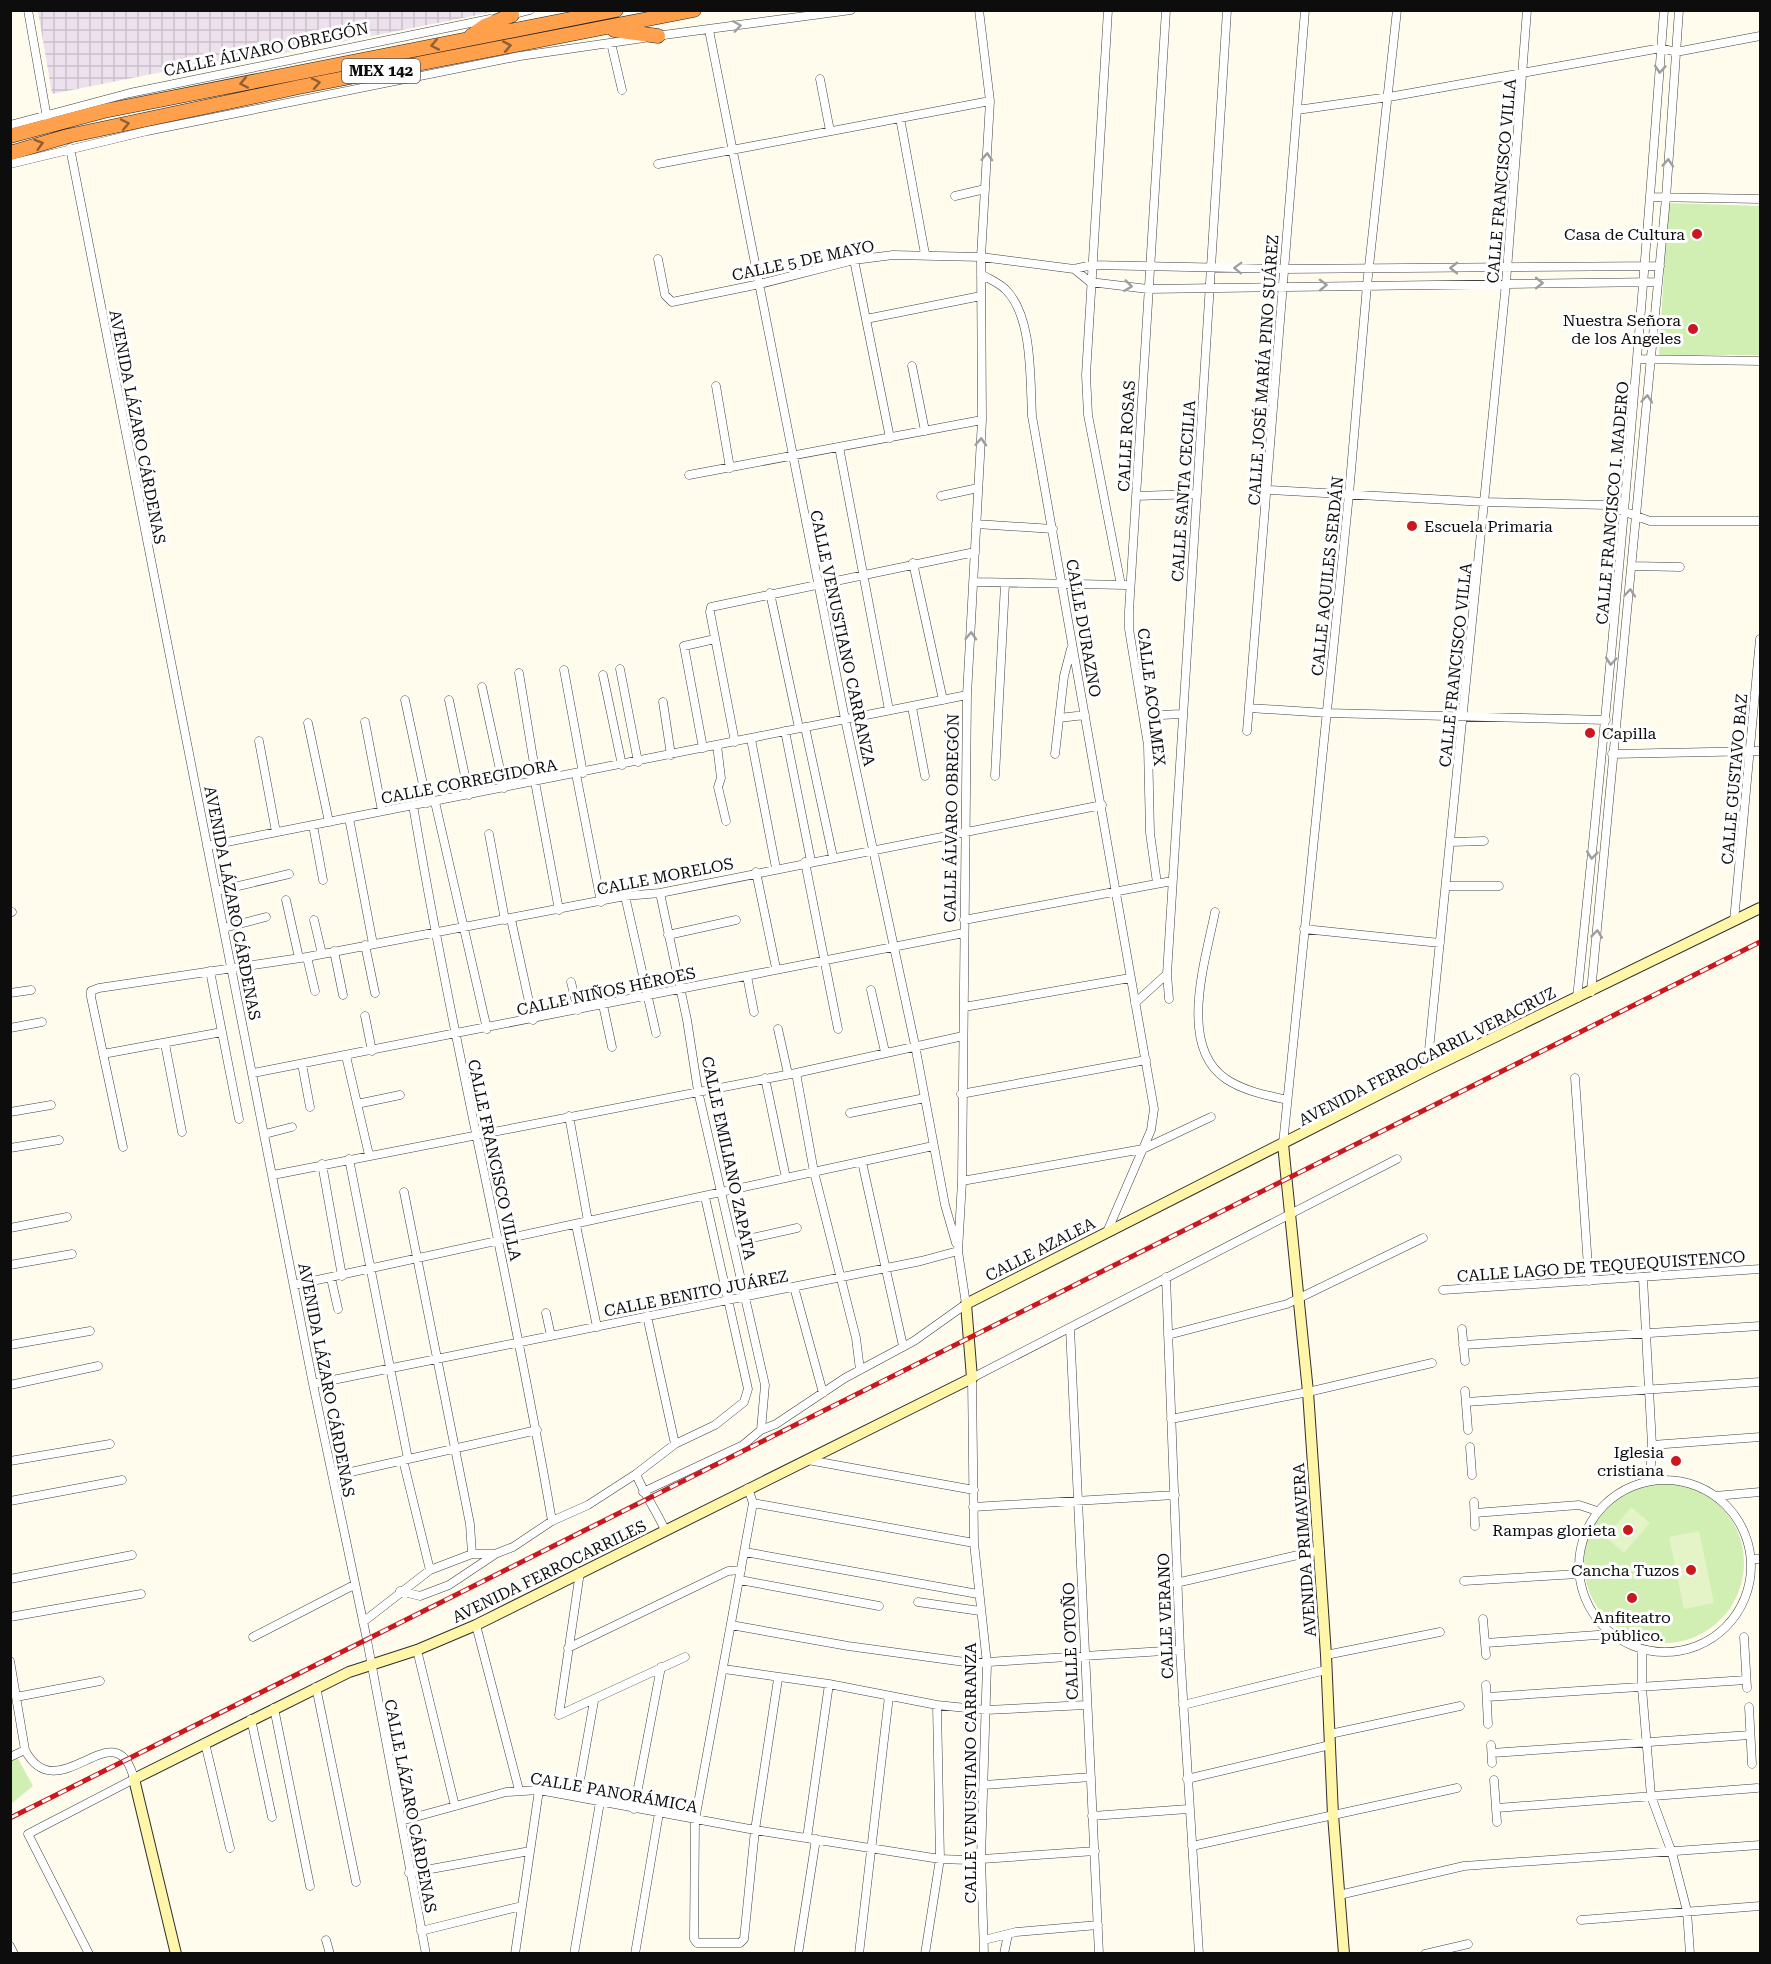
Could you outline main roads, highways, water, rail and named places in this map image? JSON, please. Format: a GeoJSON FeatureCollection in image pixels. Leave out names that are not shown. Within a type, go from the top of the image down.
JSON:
{"type":"FeatureCollection","features":[{"type":"Feature","properties":{"kind":"highway","name":"MEX 142"},"geometry":{"type":"LineString","coordinates":[[10,136],[47,119],[104,111],[616,10]]}},
{"type":"Feature","properties":{"kind":"highway","name":"MEX 142"},"geometry":{"type":"LineString","coordinates":[[10,153],[68,136],[299,87],[694,10]]}},
{"type":"Feature","properties":{"kind":"highway"},"geometry":{"type":"LineString","coordinates":[[468,39],[485,26],[512,15]]}},
{"type":"Feature","properties":{"kind":"highway"},"geometry":{"type":"LineString","coordinates":[[600,28],[658,36]]}},
{"type":"Feature","properties":{"kind":"railway"},"geometry":{"type":"LineString","coordinates":[[10,1818],[1760,942]]}},
{"type":"Feature","properties":{"kind":"place","name":"Casa de Cultura"},"geometry":{"type":"Point","coordinates":[1697,234]}},
{"type":"Feature","properties":{"kind":"place","name":"Nuestra Señora de los Angeles"},"geometry":{"type":"Point","coordinates":[1693,329]}},
{"type":"Feature","properties":{"kind":"place","name":"Escuela Primaria"},"geometry":{"type":"Point","coordinates":[1412,526]}},
{"type":"Feature","properties":{"kind":"place","name":"Capilla"},"geometry":{"type":"Point","coordinates":[1590,733]}},
{"type":"Feature","properties":{"kind":"place","name":"Iglesia cristiana"},"geometry":{"type":"Point","coordinates":[1676,1461]}},
{"type":"Feature","properties":{"kind":"place","name":"Rampas glorieta"},"geometry":{"type":"Point","coordinates":[1628,1530]}},
{"type":"Feature","properties":{"kind":"place","name":"Cancha Tuzos"},"geometry":{"type":"Point","coordinates":[1691,1570]}},
{"type":"Feature","properties":{"kind":"place","name":"Anfiteatro público."},"geometry":{"type":"Point","coordinates":[1632,1598]}}]}
